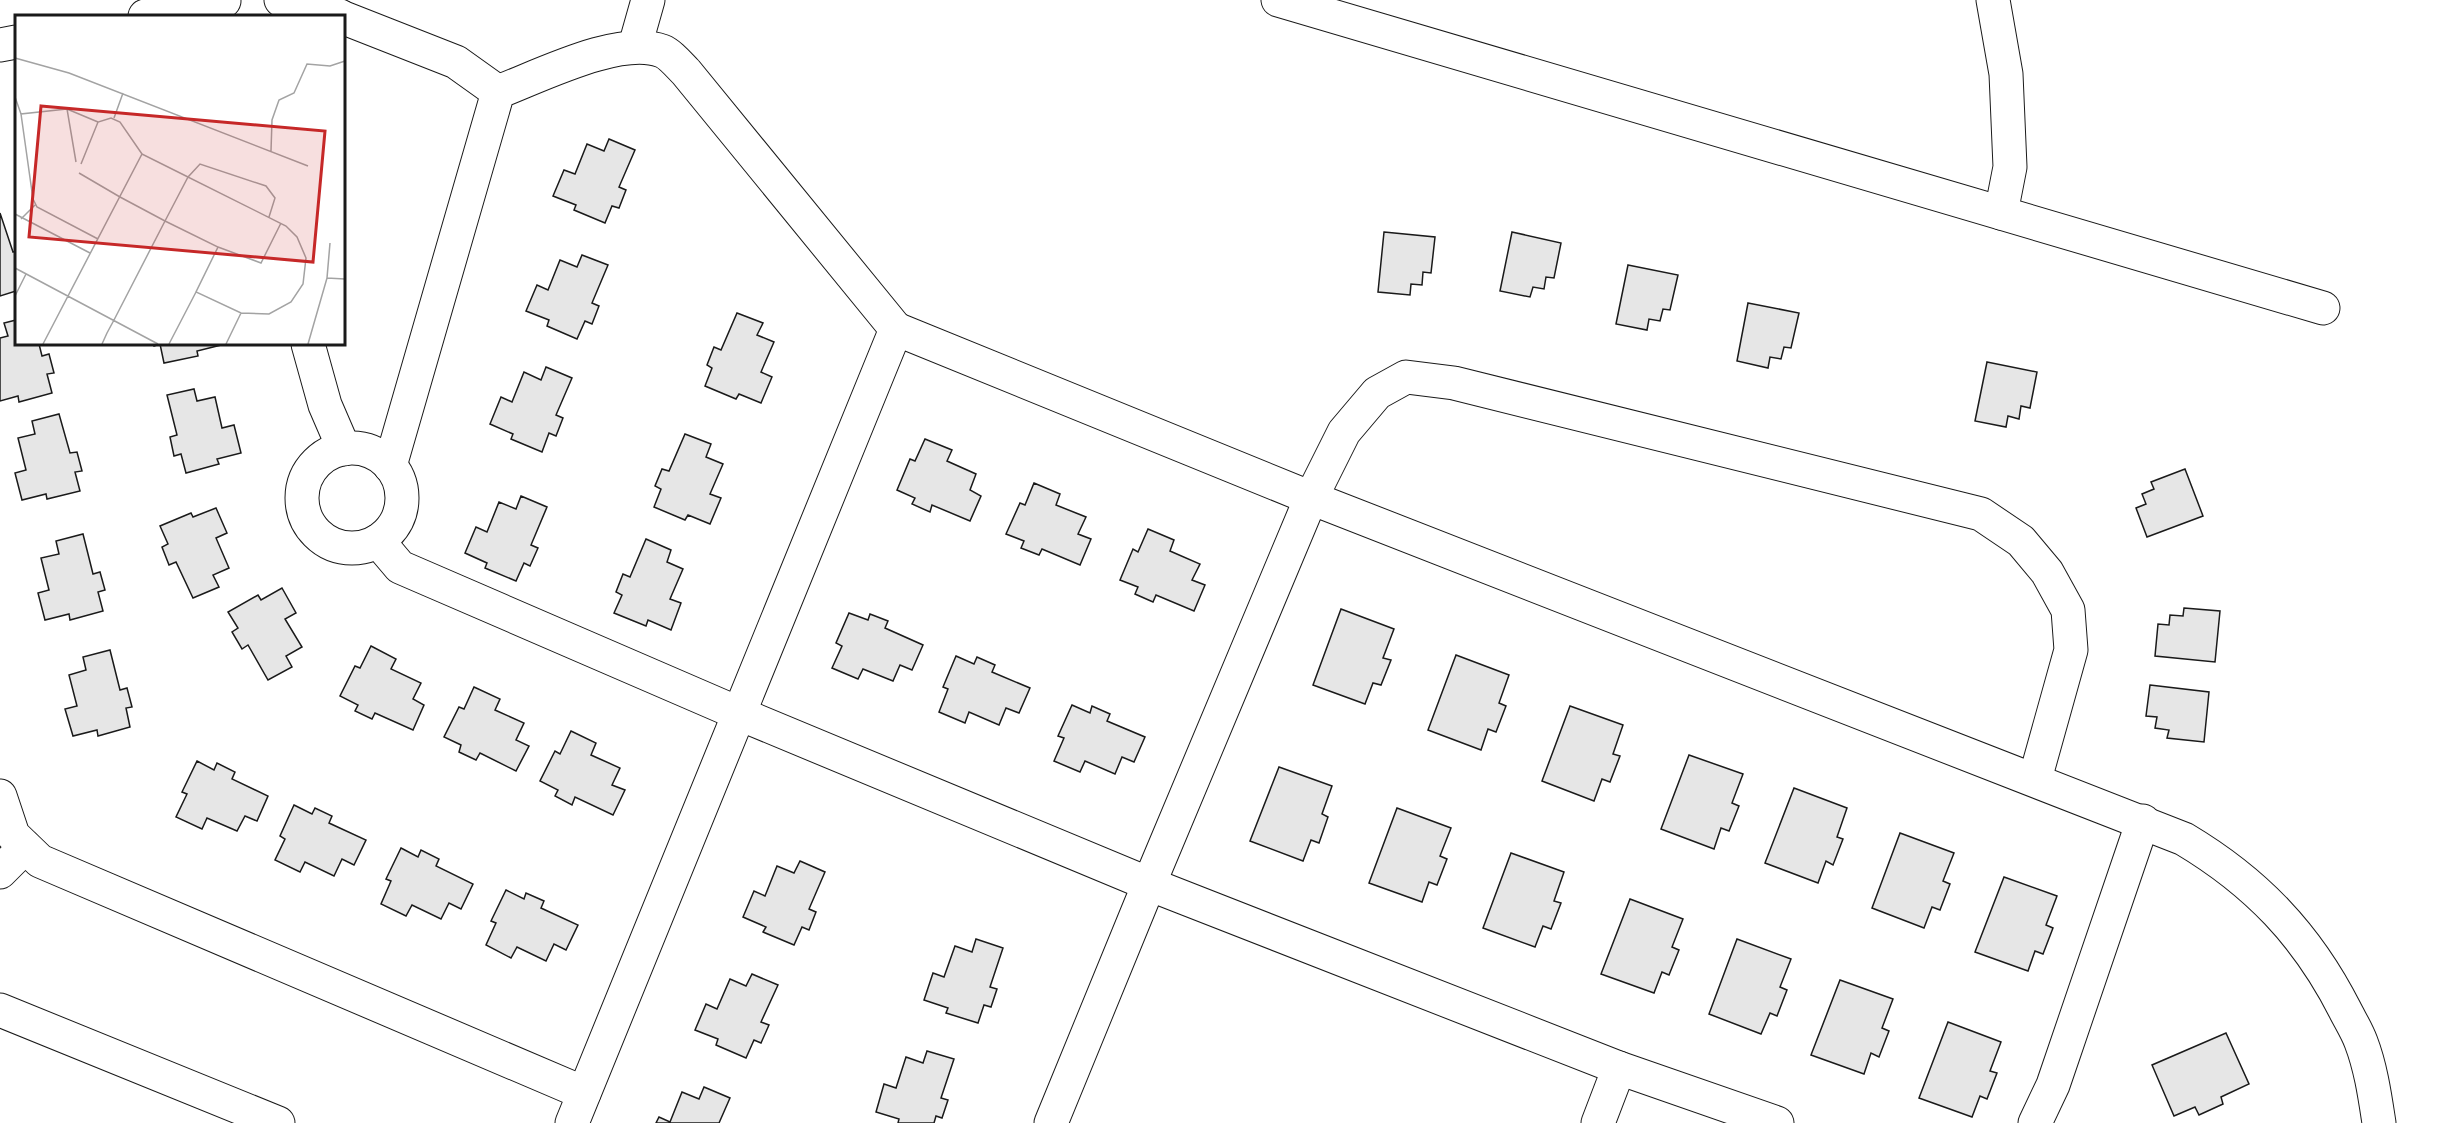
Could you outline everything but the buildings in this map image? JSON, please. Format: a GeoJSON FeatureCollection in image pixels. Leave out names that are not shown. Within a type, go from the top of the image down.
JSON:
{"type":"FeatureCollection","features":[{"type":"Feature","properties":{"kind":"street"},"geometry":{"type":"LineString","coordinates":[[281,0],[337,15]]}},
{"type":"Feature","properties":{"kind":"street"},"geometry":{"type":"LineString","coordinates":[[635,46],[648,0]]}},
{"type":"Feature","properties":{"kind":"street"},"geometry":{"type":"LineString","coordinates":[[1278,0],[2323,308]]}},
{"type":"Feature","properties":{"kind":"street"},"geometry":{"type":"LineString","coordinates":[[1993,0],[2006,74],[2010,167],[2001,213]]}},
{"type":"Feature","properties":{"kind":"street"},"geometry":{"type":"LineString","coordinates":[[153,15],[228,6]]}},
{"type":"Feature","properties":{"kind":"street"},"geometry":{"type":"LineString","coordinates":[[345,18],[456,62],[498,92]]}},
{"type":"Feature","properties":{"kind":"street"},"geometry":{"type":"LineString","coordinates":[[0,45],[15,42]]}},
{"type":"Feature","properties":{"kind":"street"},"geometry":{"type":"LineString","coordinates":[[498,92],[610,49],[635,46],[663,51],[687,72],[896,329],[1311,498],[2143,821],[2184,839],[2220,860],[2290,924],[2328,976],[2361,1043],[2379,1123]]}},
{"type":"Feature","properties":{"kind":"street"},"geometry":{"type":"LineString","coordinates":[[390,466],[498,92]]}},
{"type":"Feature","properties":{"kind":"street"},"geometry":{"type":"LineString","coordinates":[[572,1123],[896,329]]}},
{"type":"Feature","properties":{"kind":"street"},"geometry":{"type":"LineString","coordinates":[[308,345],[325,405],[344,449]]}},
{"type":"Feature","properties":{"kind":"street"},"geometry":{"type":"LineString","coordinates":[[1051,1123],[1311,498],[1344,432],[1377,393],[1406,377],[1454,382],[1981,514],[2021,541],[2047,572],[2068,610],[2071,650],[2035,779]]}},
{"type":"Feature","properties":{"kind":"street"},"geometry":{"type":"LineString","coordinates":[[344,449],[361,449],[377,455],[390,466],[399,481],[402,498],[400,515],[392,530],[378,541],[363,547],[348,548],[332,544],[319,536],[309,524],[302,493],[315,465],[327,455],[344,449]]}},
{"type":"Feature","properties":{"kind":"street"},"geometry":{"type":"LineString","coordinates":[[378,541],[400,567],[740,714],[1149,884],[1619,1068],[1777,1123]]}},
{"type":"Feature","properties":{"kind":"street"},"geometry":{"type":"LineString","coordinates":[[0,796],[13,835],[40,861],[584,1093]]}},
{"type":"Feature","properties":{"kind":"street"},"geometry":{"type":"LineString","coordinates":[[2035,1123],[2053,1085],[2143,821]]}},
{"type":"Feature","properties":{"kind":"street"},"geometry":{"type":"LineString","coordinates":[[0,872],[25,847]]}},
{"type":"Feature","properties":{"kind":"street"},"geometry":{"type":"LineString","coordinates":[[0,1010],[278,1123]]}},
{"type":"Feature","properties":{"kind":"street"},"geometry":{"type":"LineString","coordinates":[[1598,1123],[1619,1068]]}}]}
